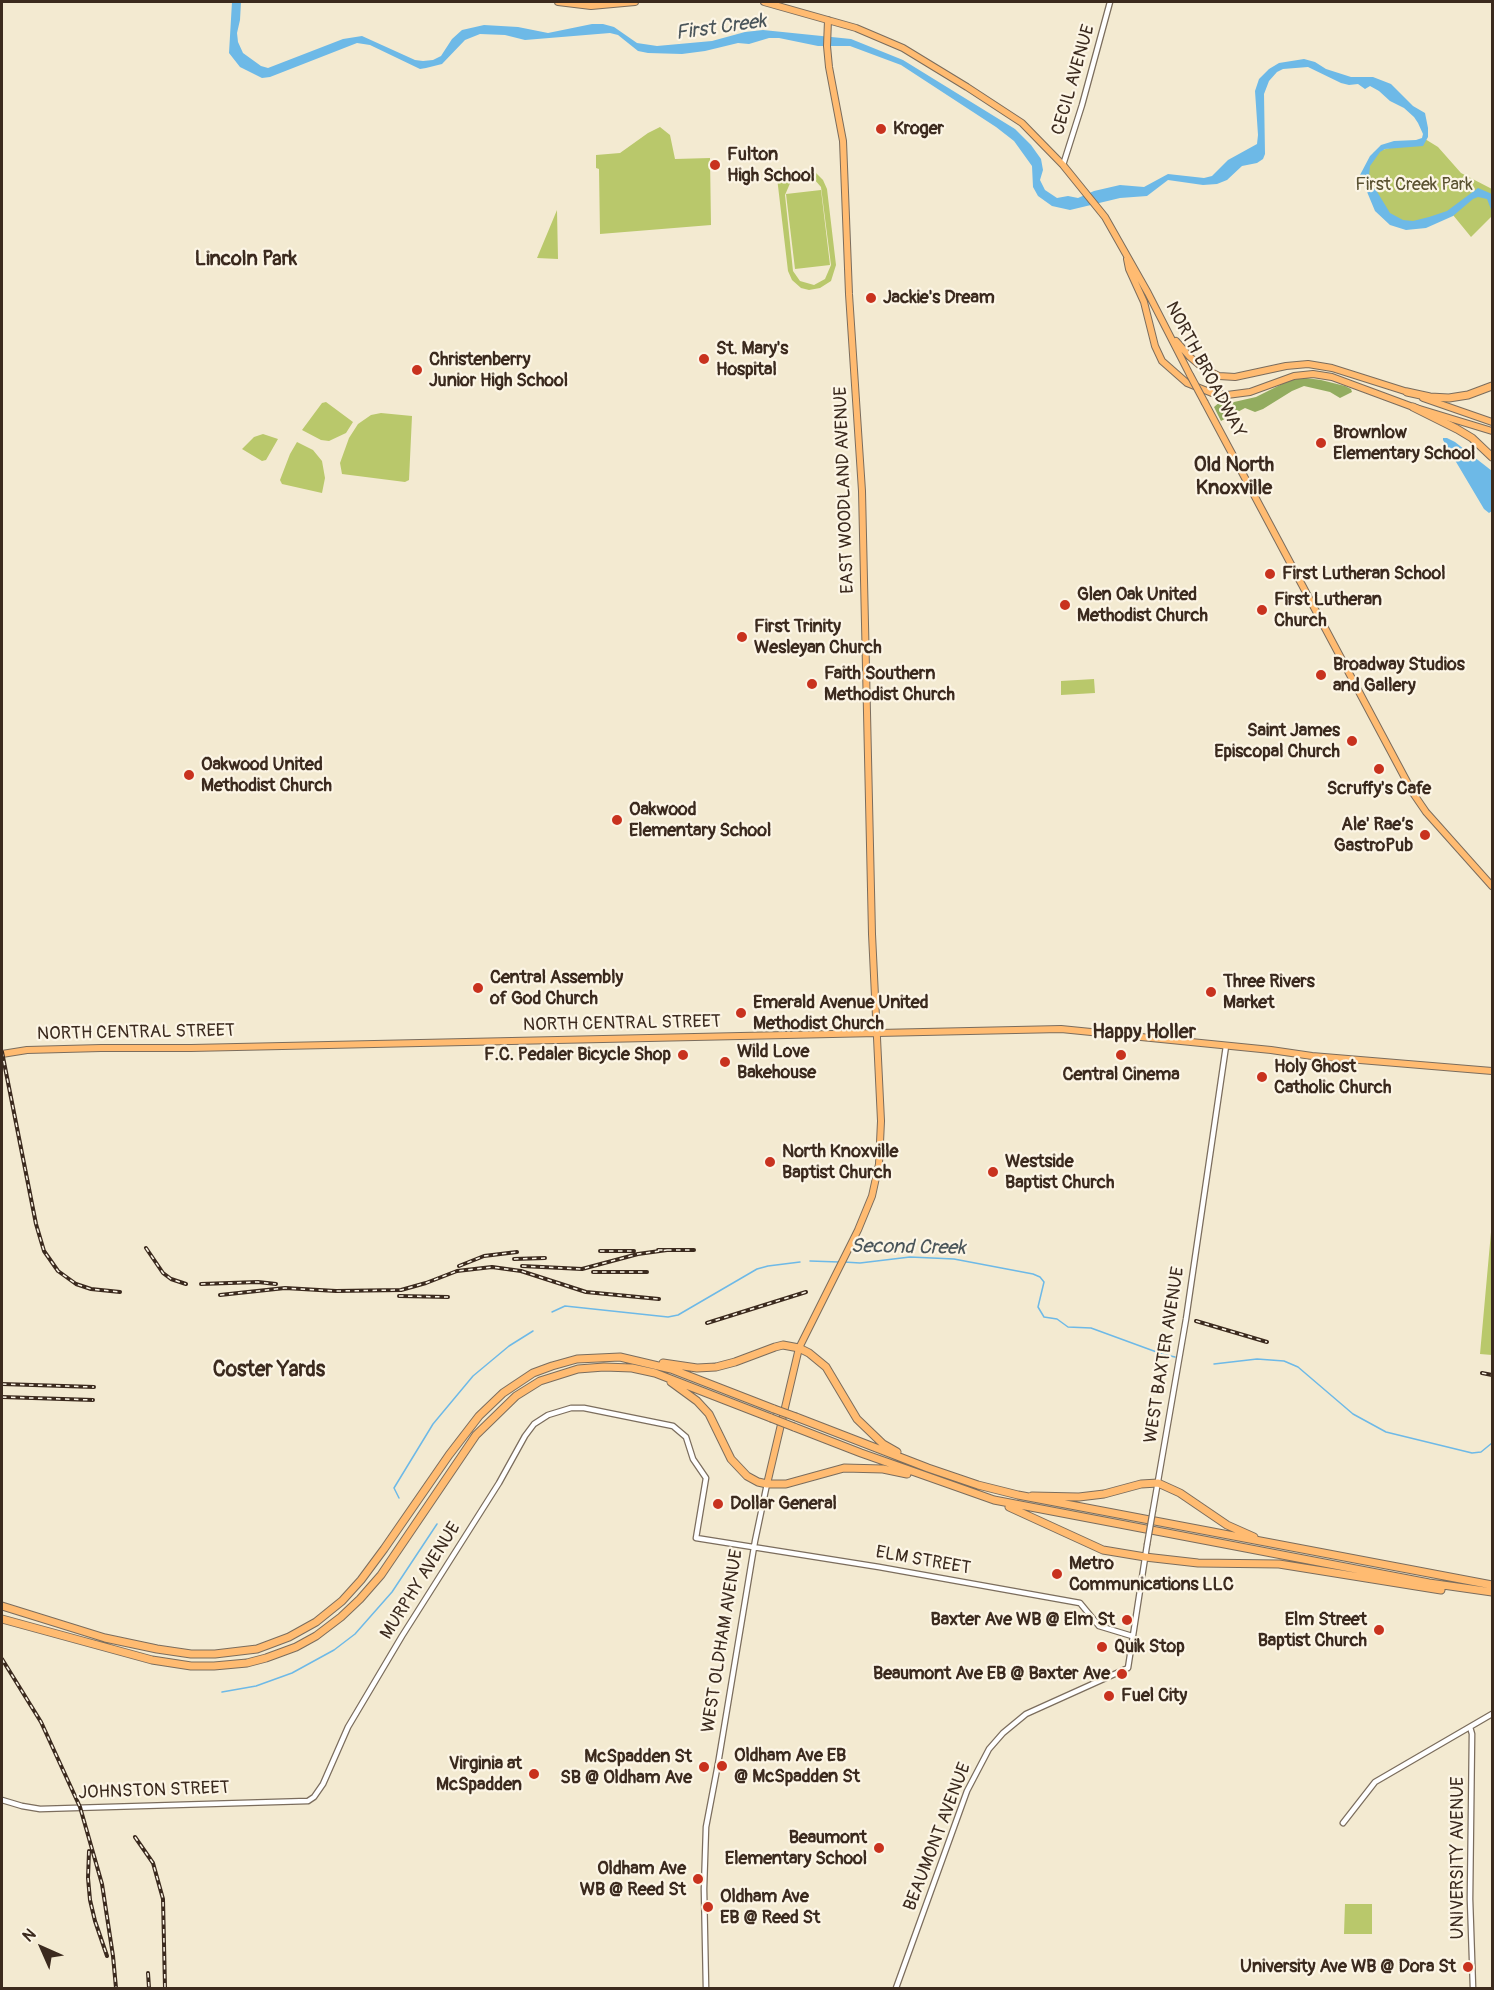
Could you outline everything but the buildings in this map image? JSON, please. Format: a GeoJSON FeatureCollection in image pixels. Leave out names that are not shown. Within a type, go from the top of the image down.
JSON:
{"type":"FeatureCollection","features":[{"type":"Feature","properties":{"kind":"highway"},"geometry":{"type":"LineString","coordinates":[[1407,392],[1449,398],[1468,395],[1492,386]]}},
{"type":"Feature","properties":{"kind":"highway"},"geometry":{"type":"LineString","coordinates":[[1413,407],[1472,438],[1492,457]]}},
{"type":"Feature","properties":{"kind":"highway"},"geometry":{"type":"LineString","coordinates":[[2,1606],[105,1638],[191,1654],[248,1651],[272,1645],[316,1622],[342,1601],[384,1549],[463,1435],[503,1393],[533,1373],[577,1359],[620,1357],[698,1368],[716,1367],[735,1362],[776,1347],[800,1348],[826,1367],[868,1431],[883,1444],[914,1463]]}},
{"type":"Feature","properties":{"kind":"highway"},"geometry":{"type":"LineString","coordinates":[[645,1361],[978,1485],[1018,1495],[1431,1574],[1492,1583]]}},
{"type":"Feature","properties":{"kind":"highway"},"geometry":{"type":"LineString","coordinates":[[2,1619],[152,1660],[191,1666],[247,1663],[296,1647],[341,1617],[360,1599],[381,1575],[476,1435],[516,1396],[540,1381],[578,1369],[614,1367],[655,1373],[794,1427],[994,1500],[1103,1550],[1198,1563],[1279,1564],[1428,1586],[1492,1592]]}},
{"type":"Feature","properties":{"kind":"highway"},"geometry":{"type":"LineString","coordinates":[[655,1373],[697,1401],[709,1414],[731,1459],[739,1469],[747,1476],[767,1484],[786,1484],[844,1468],[884,1469],[931,1478]]}},
{"type":"Feature","properties":{"kind":"highway"},"geometry":{"type":"LineString","coordinates":[[1018,1495],[1079,1497],[1104,1494],[1141,1484],[1158,1483],[1180,1493],[1227,1526],[1277,1544]]}},
{"type":"Feature","properties":{"kind":"highway"},"geometry":{"type":"LineString","coordinates":[[994,1500],[1428,1586]]}},
{"type":"Feature","properties":{"kind":"highway"},"geometry":{"type":"LineString","coordinates":[[1453,1587],[1492,1597]]}},
{"type":"Feature","properties":{"kind":"main road"},"geometry":{"type":"LineString","coordinates":[[558,2],[591,6],[635,2]]}},
{"type":"Feature","properties":{"kind":"main road","name":"NORTH BROADWAY"},"geometry":{"type":"LineString","coordinates":[[764,2],[869,33],[903,48],[1019,121],[1063,165],[1105,217],[1146,289],[1413,793],[1426,812],[1492,886]]}},
{"type":"Feature","properties":{"kind":"main road","name":"EAST WOODLAND AVENUE"},"geometry":{"type":"LineString","coordinates":[[828,20],[827,46],[843,141],[849,294],[862,491],[869,801],[881,1121],[879,1164],[872,1196],[858,1230]]}},
{"type":"Feature","properties":{"kind":"main road"},"geometry":{"type":"LineString","coordinates":[[1125,253],[1129,269],[1144,302],[1155,346],[1162,361],[1187,383],[1212,393],[1227,395],[1250,392],[1294,376],[1313,374],[1332,377],[1413,407],[1492,431]]}},
{"type":"Feature","properties":{"kind":"main road"},"geometry":{"type":"LineString","coordinates":[[1146,289],[1150,326]]}},
{"type":"Feature","properties":{"kind":"main road"},"geometry":{"type":"LineString","coordinates":[[1165,326],[1190,357],[1203,368],[1219,376],[1234,377],[1286,366],[1308,364],[1407,392],[1492,422]]}},
{"type":"Feature","properties":{"kind":"main road","name":"NORTH CENTRAL STREET"},"geometry":{"type":"LineString","coordinates":[[2,1054],[27,1050],[101,1048],[1061,1029],[1312,1056],[1492,1071]]}},
{"type":"Feature","properties":{"kind":"main road","name":"WEST OLDHAM AVENUE"},"geometry":{"type":"LineString","coordinates":[[767,1484],[800,1348],[858,1230]]}},
{"type":"Feature","properties":{"kind":"street","name":"CECIL AVENUE"},"geometry":{"type":"LineString","coordinates":[[1063,165],[1110,2]]}},
{"type":"Feature","properties":{"kind":"street","name":"WEST BAXTER AVENUE"},"geometry":{"type":"LineString","coordinates":[[1128,1668],[1186,1318],[1226,1046]]}},
{"type":"Feature","properties":{"kind":"street","name":"MURPHY AVENUE"},"geometry":{"type":"LineString","coordinates":[[308,1801],[320,1790],[348,1727],[534,1424],[548,1415],[571,1408],[584,1408],[673,1426],[686,1437],[693,1459],[706,1478],[696,1538]]}},
{"type":"Feature","properties":{"kind":"street","name":"WEST OLDHAM AVENUE"},"geometry":{"type":"LineString","coordinates":[[706,1989],[704,1889],[706,1827],[767,1484]]}},
{"type":"Feature","properties":{"kind":"street","name":"ELM STREET"},"geometry":{"type":"LineString","coordinates":[[696,1538],[1080,1603],[1099,1626],[1132,1636]]}},
{"type":"Feature","properties":{"kind":"street","name":"BEAUMONT AVENUE"},"geometry":{"type":"LineString","coordinates":[[896,1989],[967,1791],[989,1749],[1003,1733],[1026,1714],[1128,1668]]}},
{"type":"Feature","properties":{"kind":"street"},"geometry":{"type":"LineString","coordinates":[[1343,1823],[1375,1782],[1492,1714]]}},
{"type":"Feature","properties":{"kind":"street","name":"UNIVERSITY AVENUE"},"geometry":{"type":"LineString","coordinates":[[1470,1727],[1472,1734],[1470,1899],[1473,1989]]}},
{"type":"Feature","properties":{"kind":"street","name":"JOHNSTON STREET"},"geometry":{"type":"LineString","coordinates":[[2,1800],[40,1809],[308,1801]]}},
{"type":"Feature","properties":{"kind":"green space"},"geometry":{"type":"Polygon","coordinates":[[[660,127],[670,135],[675,159],[710,158],[711,225],[600,234],[599,169],[596,168],[596,155],[620,153],[660,127]]]}},
{"type":"Feature","properties":{"kind":"green space","name":"First Creek Park"},"geometry":{"type":"Polygon","coordinates":[[[1425,139],[1438,147],[1461,173],[1492,189],[1492,216],[1471,237],[1453,215],[1401,227],[1363,181],[1374,152],[1425,139]]]}},
{"type":"Feature","properties":{"kind":"green space"},"geometry":{"type":"Polygon","coordinates":[[[781,168],[784,180],[798,170],[815,172],[823,180],[827,189],[836,265],[831,281],[820,288],[809,290],[801,288],[792,280],[788,271],[776,169],[781,168]],[[804,175],[791,181],[785,195],[793,271],[800,281],[814,285],[825,279],[831,265],[821,187],[814,179],[804,175]]]}},
{"type":"Feature","properties":{"kind":"green space"},"geometry":{"type":"Polygon","coordinates":[[[821,190],[830,265],[795,269],[786,194],[821,190]]]}},
{"type":"Feature","properties":{"kind":"green space"},"geometry":{"type":"Polygon","coordinates":[[[557,210],[558,259],[537,258],[557,210]]]}},
{"type":"Feature","properties":{"kind":"green space"},"geometry":{"type":"Polygon","coordinates":[[[1306,378],[1345,386],[1352,392],[1340,398],[1330,392],[1304,386],[1263,409],[1255,412],[1245,408],[1221,421],[1214,407],[1221,401],[1234,402],[1256,397],[1290,380],[1306,378]]]}},
{"type":"Feature","properties":{"kind":"green space"},"geometry":{"type":"Polygon","coordinates":[[[326,402],[353,422],[346,433],[329,441],[321,440],[302,430],[322,403],[326,402]]]}},
{"type":"Feature","properties":{"kind":"green space"},"geometry":{"type":"Polygon","coordinates":[[[381,413],[412,416],[409,480],[405,482],[342,474],[340,463],[349,438],[358,424],[371,415],[381,413]]]}},
{"type":"Feature","properties":{"kind":"green space"},"geometry":{"type":"Polygon","coordinates":[[[263,434],[278,439],[266,460],[262,461],[242,449],[254,437],[263,434]]]}},
{"type":"Feature","properties":{"kind":"green space"},"geometry":{"type":"Polygon","coordinates":[[[297,442],[313,450],[322,461],[325,478],[322,493],[282,484],[280,480],[297,442]]]}},
{"type":"Feature","properties":{"kind":"green space"},"geometry":{"type":"Polygon","coordinates":[[[1094,679],[1095,693],[1061,695],[1061,681],[1094,679]]]}},
{"type":"Feature","properties":{"kind":"green space"},"geometry":{"type":"Polygon","coordinates":[[[1492,1221],[1492,1355],[1480,1354],[1492,1221]]]}},
{"type":"Feature","properties":{"kind":"green space"},"geometry":{"type":"Polygon","coordinates":[[[1345,1904],[1372,1904],[1372,1934],[1344,1934],[1345,1904]]]}},
{"type":"Feature","properties":{"kind":"water","name":"First Creek"},"geometry":{"type":"Polygon","coordinates":[[[232,2],[241,2],[237,33],[243,53],[261,66],[268,68],[343,39],[362,36],[415,60],[433,60],[441,56],[452,39],[462,30],[484,25],[518,27],[548,33],[603,24],[614,27],[637,43],[657,46],[712,41],[745,32],[763,30],[851,39],[903,60],[1015,129],[1041,159],[1043,170],[1040,180],[1045,190],[1057,198],[1068,196],[1078,198],[1094,191],[1120,185],[1144,187],[1168,174],[1204,178],[1212,176],[1228,160],[1257,144],[1255,91],[1259,79],[1279,63],[1304,59],[1351,77],[1373,77],[1391,84],[1413,106],[1425,113],[1428,137],[1423,146],[1385,149],[1370,166],[1369,176],[1390,213],[1403,220],[1413,221],[1429,217],[1447,211],[1478,188],[1492,194],[1492,212],[1487,199],[1478,197],[1453,216],[1426,228],[1406,230],[1390,225],[1375,211],[1360,175],[1370,156],[1381,145],[1422,138],[1423,134],[1418,123],[1404,108],[1370,86],[1365,89],[1358,84],[1341,83],[1308,67],[1283,69],[1269,81],[1264,94],[1265,154],[1263,159],[1257,163],[1242,166],[1227,180],[1217,184],[1203,185],[1168,180],[1147,196],[1120,198],[1070,210],[1052,206],[1038,196],[1033,187],[1032,166],[1014,141],[996,127],[901,65],[850,46],[818,46],[769,38],[749,44],[738,43],[682,54],[648,53],[638,51],[618,35],[610,33],[525,40],[505,35],[480,34],[465,40],[442,64],[426,68],[420,69],[370,45],[357,43],[270,77],[262,78],[240,67],[229,53],[232,2]]]}},
{"type":"Feature","properties":{"kind":"water"},"geometry":{"type":"Polygon","coordinates":[[[1443,438],[1455,442],[1492,471],[1492,511],[1489,513],[1484,509],[1443,438]]]}},
{"type":"Feature","properties":{"kind":"waterway","name":"Second Creek"},"geometry":{"type":"LineString","coordinates":[[844,1262],[860,1263],[910,1257],[954,1259],[1033,1274],[1044,1282],[1038,1307],[1044,1317],[1057,1319],[1068,1327],[1091,1328],[1175,1357]]}},
{"type":"Feature","properties":{"kind":"waterway","name":"Second Creek"},"geometry":{"type":"LineString","coordinates":[[810,1261],[839,1262]]}},
{"type":"Feature","properties":{"kind":"waterway","name":"Second Creek"},"geometry":{"type":"LineString","coordinates":[[552,1312],[565,1306],[668,1317],[678,1315],[757,1269],[800,1262]]}},
{"type":"Feature","properties":{"kind":"waterway","name":"Second Creek"},"geometry":{"type":"LineString","coordinates":[[399,1498],[394,1488],[433,1424],[473,1376],[509,1346],[533,1331]]}},
{"type":"Feature","properties":{"kind":"waterway","name":"Second Creek"},"geometry":{"type":"LineString","coordinates":[[1214,1364],[1257,1359],[1284,1361],[1298,1367],[1353,1414],[1386,1432],[1472,1453],[1481,1452],[1492,1443]]}},
{"type":"Feature","properties":{"kind":"waterway"},"geometry":{"type":"LineString","coordinates":[[222,1692],[256,1686],[292,1673],[334,1650],[355,1634],[392,1592],[437,1524]]}},
{"type":"Feature","properties":{"kind":"railway"},"geometry":{"type":"LineString","coordinates":[[2,1052],[36,1224],[44,1251],[58,1271],[76,1284],[91,1289],[120,1292]]}},
{"type":"Feature","properties":{"kind":"railway"},"geometry":{"type":"LineString","coordinates":[[146,1248],[163,1273],[171,1279],[186,1284]]}},
{"type":"Feature","properties":{"kind":"railway"},"geometry":{"type":"LineString","coordinates":[[658,1250],[694,1250]]}},
{"type":"Feature","properties":{"kind":"railway"},"geometry":{"type":"LineString","coordinates":[[522,1266],[582,1269],[638,1254],[667,1250]]}},
{"type":"Feature","properties":{"kind":"railway"},"geometry":{"type":"LineString","coordinates":[[600,1251],[634,1251]]}},
{"type":"Feature","properties":{"kind":"railway"},"geometry":{"type":"LineString","coordinates":[[459,1266],[484,1256],[517,1252]]}},
{"type":"Feature","properties":{"kind":"railway"},"geometry":{"type":"LineString","coordinates":[[514,1259],[545,1258]]}},
{"type":"Feature","properties":{"kind":"railway"},"geometry":{"type":"LineString","coordinates":[[220,1295],[285,1288],[336,1291],[401,1290],[457,1271],[492,1267],[521,1271],[586,1292],[659,1299]]}},
{"type":"Feature","properties":{"kind":"railway"},"geometry":{"type":"LineString","coordinates":[[593,1272],[647,1272]]}},
{"type":"Feature","properties":{"kind":"railway"},"geometry":{"type":"LineString","coordinates":[[201,1284],[258,1282],[276,1284]]}},
{"type":"Feature","properties":{"kind":"railway"},"geometry":{"type":"LineString","coordinates":[[707,1323],[806,1292]]}},
{"type":"Feature","properties":{"kind":"railway"},"geometry":{"type":"LineString","coordinates":[[399,1296],[448,1297]]}},
{"type":"Feature","properties":{"kind":"railway"},"geometry":{"type":"LineString","coordinates":[[1196,1321],[1267,1342]]}},
{"type":"Feature","properties":{"kind":"railway"},"geometry":{"type":"LineString","coordinates":[[1482,1373],[1492,1375]]}},
{"type":"Feature","properties":{"kind":"railway"},"geometry":{"type":"LineString","coordinates":[[2,1384],[94,1387]]}},
{"type":"Feature","properties":{"kind":"railway"},"geometry":{"type":"LineString","coordinates":[[2,1397],[93,1400]]}},
{"type":"Feature","properties":{"kind":"railway"},"geometry":{"type":"LineString","coordinates":[[2,1659],[41,1722],[80,1807],[102,1884],[116,1988]]}},
{"type":"Feature","properties":{"kind":"railway"},"geometry":{"type":"LineString","coordinates":[[135,1837],[153,1863],[163,1899],[165,1988]]}},
{"type":"Feature","properties":{"kind":"railway"},"geometry":{"type":"LineString","coordinates":[[89,1851],[90,1900],[107,1956]]}},
{"type":"Feature","properties":{"kind":"railway"},"geometry":{"type":"LineString","coordinates":[[148,1973],[149,1988]]}},
{"type":"Feature","properties":{"kind":"place","name":"Kroger"},"geometry":{"type":"Point","coordinates":[881,129]}},
{"type":"Feature","properties":{"kind":"place","name":"Fulton High School"},"geometry":{"type":"Point","coordinates":[715,165]}},
{"type":"Feature","properties":{"kind":"place","name":"Jackie's Dream"},"geometry":{"type":"Point","coordinates":[871,298]}},
{"type":"Feature","properties":{"kind":"place","name":"St. Mary's Hospital"},"geometry":{"type":"Point","coordinates":[704,359]}},
{"type":"Feature","properties":{"kind":"place","name":"Christenberry Junior High School"},"geometry":{"type":"Point","coordinates":[417,370]}},
{"type":"Feature","properties":{"kind":"place","name":"Brownlow Elementary School"},"geometry":{"type":"Point","coordinates":[1321,443]}},
{"type":"Feature","properties":{"kind":"place","name":"First Lutheran School"},"geometry":{"type":"Point","coordinates":[1270,574]}},
{"type":"Feature","properties":{"kind":"place","name":"Glen Oak United Methodist Church"},"geometry":{"type":"Point","coordinates":[1065,605]}},
{"type":"Feature","properties":{"kind":"place","name":"First Lutheran Church"},"geometry":{"type":"Point","coordinates":[1262,610]}},
{"type":"Feature","properties":{"kind":"place","name":"First Trinity Wesleyan Church"},"geometry":{"type":"Point","coordinates":[742,637]}},
{"type":"Feature","properties":{"kind":"place","name":"Broadway Studios and Gallery"},"geometry":{"type":"Point","coordinates":[1321,675]}},
{"type":"Feature","properties":{"kind":"place","name":"Faith Southern Methodist Church"},"geometry":{"type":"Point","coordinates":[812,684]}},
{"type":"Feature","properties":{"kind":"place","name":"Saint James Episcopal Church"},"geometry":{"type":"Point","coordinates":[1352,741]}},
{"type":"Feature","properties":{"kind":"place","name":"Scruffy's Cafe"},"geometry":{"type":"Point","coordinates":[1379,769]}},
{"type":"Feature","properties":{"kind":"place","name":"Oakwood United Methodist Church"},"geometry":{"type":"Point","coordinates":[189,775]}},
{"type":"Feature","properties":{"kind":"place","name":"Oakwood Elementary School"},"geometry":{"type":"Point","coordinates":[617,820]}},
{"type":"Feature","properties":{"kind":"place","name":"Ale' Rae’s GastroPub"},"geometry":{"type":"Point","coordinates":[1425,835]}},
{"type":"Feature","properties":{"kind":"place","name":"Central Assembly of God Church"},"geometry":{"type":"Point","coordinates":[478,988]}},
{"type":"Feature","properties":{"kind":"place","name":"Three Rivers Market"},"geometry":{"type":"Point","coordinates":[1211,992]}},
{"type":"Feature","properties":{"kind":"place","name":"Emerald Avenue United Methodist Church"},"geometry":{"type":"Point","coordinates":[741,1013]}},
{"type":"Feature","properties":{"kind":"place","name":"F.C. Pedaler Bicycle Shop"},"geometry":{"type":"Point","coordinates":[683,1055]}},
{"type":"Feature","properties":{"kind":"place","name":"Central Cinema"},"geometry":{"type":"Point","coordinates":[1121,1055]}},
{"type":"Feature","properties":{"kind":"place","name":"Wild Love Bakehouse"},"geometry":{"type":"Point","coordinates":[725,1062]}},
{"type":"Feature","properties":{"kind":"place","name":"Holy Ghost Catholic Church"},"geometry":{"type":"Point","coordinates":[1262,1077]}},
{"type":"Feature","properties":{"kind":"place","name":"North Knoxville Baptist Church"},"geometry":{"type":"Point","coordinates":[770,1162]}},
{"type":"Feature","properties":{"kind":"place","name":"Westside Baptist Church"},"geometry":{"type":"Point","coordinates":[993,1172]}},
{"type":"Feature","properties":{"kind":"place","name":"Dollar General"},"geometry":{"type":"Point","coordinates":[718,1504]}},
{"type":"Feature","properties":{"kind":"place","name":"Metro Communications LLC"},"geometry":{"type":"Point","coordinates":[1057,1574]}},
{"type":"Feature","properties":{"kind":"place","name":"Baxter Ave WB @ Elm St"},"geometry":{"type":"Point","coordinates":[1127,1620]}},
{"type":"Feature","properties":{"kind":"place","name":"Elm Street Baptist Church"},"geometry":{"type":"Point","coordinates":[1379,1630]}},
{"type":"Feature","properties":{"kind":"place","name":"Quik Stop"},"geometry":{"type":"Point","coordinates":[1102,1647]}},
{"type":"Feature","properties":{"kind":"place","name":"Beaumont Ave EB @ Baxter Ave"},"geometry":{"type":"Point","coordinates":[1122,1674]}},
{"type":"Feature","properties":{"kind":"place","name":"Fuel City"},"geometry":{"type":"Point","coordinates":[1109,1696]}},
{"type":"Feature","properties":{"kind":"place","name":"Oldham Ave EB @ McSpadden St"},"geometry":{"type":"Point","coordinates":[722,1766]}},
{"type":"Feature","properties":{"kind":"place","name":"McSpadden St SB @ Oldham Ave"},"geometry":{"type":"Point","coordinates":[704,1767]}},
{"type":"Feature","properties":{"kind":"place","name":"Virginia at McSpadden"},"geometry":{"type":"Point","coordinates":[534,1774]}},
{"type":"Feature","properties":{"kind":"place","name":"Beaumont Elementary School"},"geometry":{"type":"Point","coordinates":[879,1848]}},
{"type":"Feature","properties":{"kind":"place","name":"Oldham Ave WB @ Reed St"},"geometry":{"type":"Point","coordinates":[698,1879]}},
{"type":"Feature","properties":{"kind":"place","name":"Oldham Ave EB @ Reed St"},"geometry":{"type":"Point","coordinates":[708,1907]}},
{"type":"Feature","properties":{"kind":"place","name":"University Ave WB @ Dora St"},"geometry":{"type":"Point","coordinates":[1468,1967]}},
{"type":"Feature","properties":{"kind":"district","name":"Lincoln Park"},"geometry":{"type":"Point","coordinates":[246,260]}},
{"type":"Feature","properties":{"kind":"district","name":"Old North Knoxville"},"geometry":{"type":"Point","coordinates":[1234,478]}},
{"type":"Feature","properties":{"kind":"district","name":"Happy Holler"},"geometry":{"type":"Point","coordinates":[1144,1033]}},
{"type":"Feature","properties":{"kind":"district","name":"Coster Yards"},"geometry":{"type":"Point","coordinates":[269,1371]}}]}
